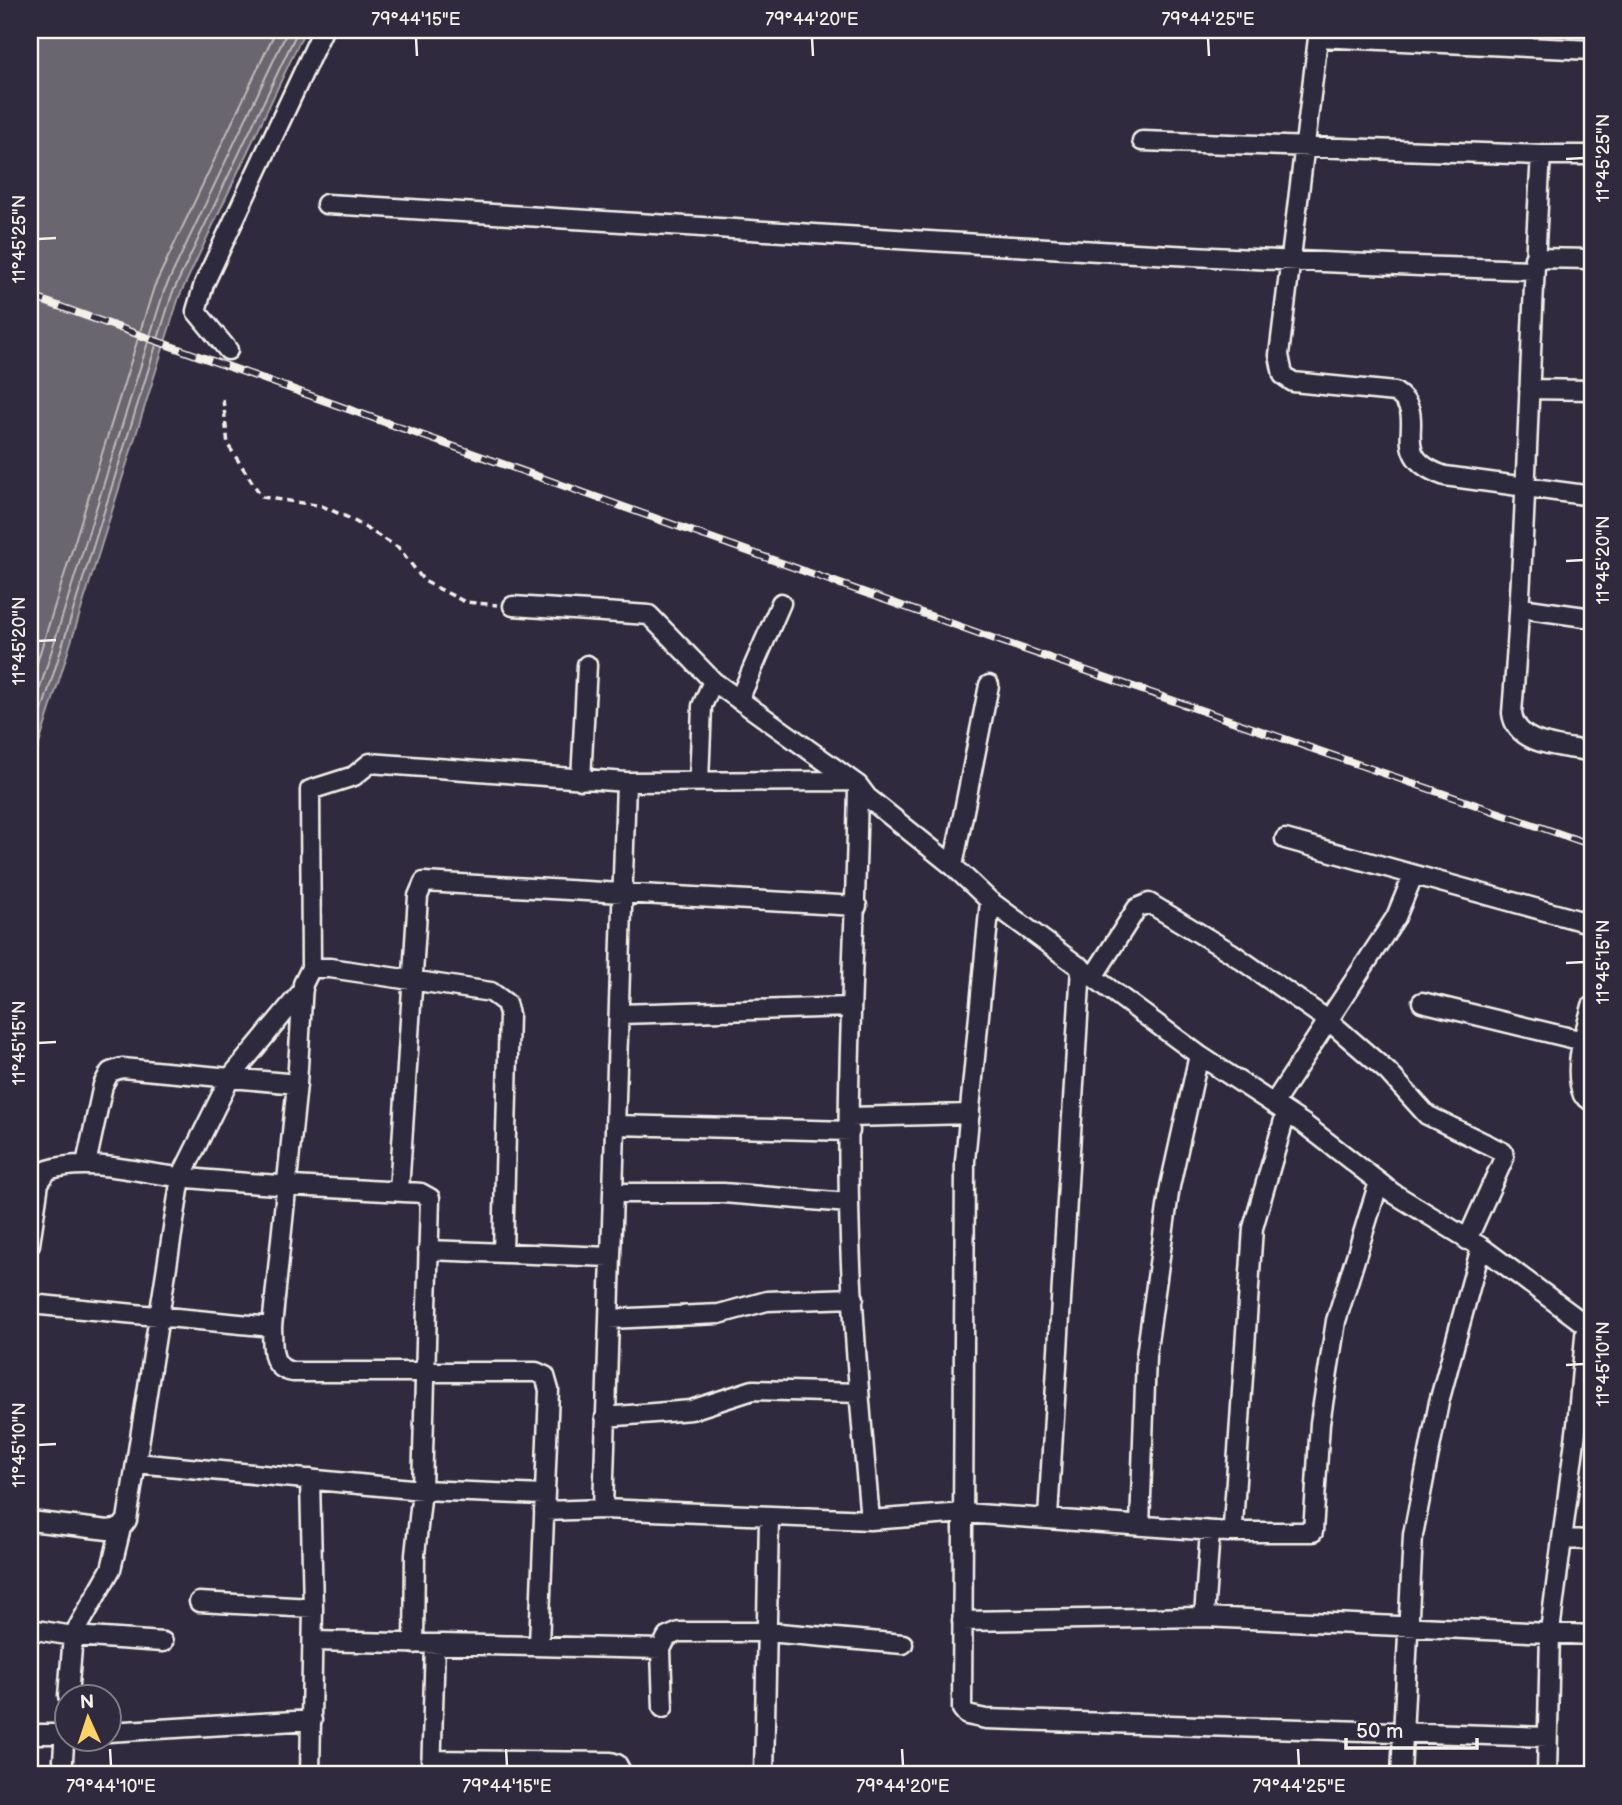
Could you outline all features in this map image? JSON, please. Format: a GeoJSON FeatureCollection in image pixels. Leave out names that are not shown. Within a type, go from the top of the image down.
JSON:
{"type":"FeatureCollection","features":[{"type":"Feature","properties":{"kind":"street"},"geometry":{"type":"LineString","coordinates":[[228,350],[196,311],[204,284],[323,30]]}},
{"type":"Feature","properties":{"kind":"street"},"geometry":{"type":"LineString","coordinates":[[1592,50],[1319,33],[1279,355],[1283,375],[1293,382],[1395,392],[1405,399],[1410,408],[1411,449],[1416,462],[1426,470],[1445,476],[1592,496]]}},
{"type":"Feature","properties":{"kind":"street"},"geometry":{"type":"LineString","coordinates":[[1142,141],[1592,155]]}},
{"type":"Feature","properties":{"kind":"street"},"geometry":{"type":"LineString","coordinates":[[1541,155],[1533,264],[1528,486],[1514,725],[1527,738],[1592,752]]}},
{"type":"Feature","properties":{"kind":"street"},"geometry":{"type":"LineString","coordinates":[[326,204],[1290,262],[1533,264],[1592,259]]}},
{"type":"Feature","properties":{"kind":"street"},"geometry":{"type":"LineString","coordinates":[[1529,388],[1592,390]]}},
{"type":"Feature","properties":{"kind":"street"},"geometry":{"type":"LineString","coordinates":[[739,701],[780,603]]}},
{"type":"Feature","properties":{"kind":"street"},"geometry":{"type":"LineString","coordinates":[[513,606],[649,615],[713,681],[853,783],[953,866],[990,901],[1199,1055],[1280,1108],[1379,1182],[1589,1321],[1585,1425],[1562,1539],[1550,1631],[1546,1775]]}},
{"type":"Feature","properties":{"kind":"street"},"geometry":{"type":"LineString","coordinates":[[1521,608],[1592,618]]}},
{"type":"Feature","properties":{"kind":"street"},"geometry":{"type":"LineString","coordinates":[[580,780],[587,665]]}},
{"type":"Feature","properties":{"kind":"street"},"geometry":{"type":"LineString","coordinates":[[699,781],[702,706],[713,681]]}},
{"type":"Feature","properties":{"kind":"street"},"geometry":{"type":"LineString","coordinates":[[953,866],[989,685]]}},
{"type":"Feature","properties":{"kind":"street"},"geometry":{"type":"LineString","coordinates":[[539,1645],[549,1390],[545,1376],[536,1372],[424,1374],[282,1370],[276,1364],[273,1354],[272,1326],[297,1084],[303,990],[311,968],[310,790],[354,776],[370,763],[626,782],[853,783]]}},
{"type":"Feature","properties":{"kind":"street"},"geometry":{"type":"LineString","coordinates":[[603,1509],[626,782]]}},
{"type":"Feature","properties":{"kind":"street"},"geometry":{"type":"LineString","coordinates":[[853,783],[857,906],[850,1007],[849,1203],[859,1393],[870,1520]]}},
{"type":"Feature","properties":{"kind":"street"},"geometry":{"type":"LineString","coordinates":[[1284,839],[1592,924]]}},
{"type":"Feature","properties":{"kind":"street"},"geometry":{"type":"LineString","coordinates":[[1219,1531],[1233,1525],[1253,1228],[1280,1108],[1329,1021],[1396,917],[1413,876]]}},
{"type":"Feature","properties":{"kind":"street"},"geometry":{"type":"LineString","coordinates":[[398,1191],[418,896],[424,882],[433,880],[622,895],[857,906]]}},
{"type":"Feature","properties":{"kind":"street"},"geometry":{"type":"LineString","coordinates":[[990,901],[965,1161],[962,1709],[975,1717],[1547,1737]]}},
{"type":"Feature","properties":{"kind":"street"},"geometry":{"type":"LineString","coordinates":[[1048,1517],[1087,972],[1137,908],[1149,903],[1230,952],[1329,1021],[1388,1072],[1427,1115],[1503,1152],[1504,1157],[1474,1244],[1413,1535],[1401,1775]]}},
{"type":"Feature","properties":{"kind":"street"},"geometry":{"type":"LineString","coordinates":[[311,968],[330,968],[491,992],[506,1003],[509,1014],[503,1253]]}},
{"type":"Feature","properties":{"kind":"street"},"geometry":{"type":"LineString","coordinates":[[69,1682],[73,1636],[111,1569],[121,1528],[127,1520],[181,1177],[230,1078],[303,990]]}},
{"type":"Feature","properties":{"kind":"street"},"geometry":{"type":"LineString","coordinates":[[1422,1002],[1583,1041]]}},
{"type":"Feature","properties":{"kind":"street"},"geometry":{"type":"LineString","coordinates":[[1592,1006],[1583,1041],[1579,1086],[1583,1095],[1592,1102]]}},
{"type":"Feature","properties":{"kind":"street"},"geometry":{"type":"LineString","coordinates":[[620,1014],[850,1007]]}},
{"type":"Feature","properties":{"kind":"street"},"geometry":{"type":"LineString","coordinates":[[1140,1526],[1146,1356],[1170,1186],[1199,1055]]}},
{"type":"Feature","properties":{"kind":"street"},"geometry":{"type":"LineString","coordinates":[[86,1164],[103,1085],[110,1072],[122,1068],[297,1084]]}},
{"type":"Feature","properties":{"kind":"street"},"geometry":{"type":"LineString","coordinates":[[616,1125],[850,1124],[970,1114]]}},
{"type":"Feature","properties":{"kind":"street"},"geometry":{"type":"LineString","coordinates":[[30,1244],[39,1183],[48,1170],[86,1164],[181,1177],[421,1193],[430,1198],[422,1490],[415,1555],[414,1644]]}},
{"type":"Feature","properties":{"kind":"street"},"geometry":{"type":"LineString","coordinates":[[136,1463],[603,1509],[769,1518],[870,1520],[965,1513],[1219,1531],[1313,1532],[1320,1423],[1336,1321],[1379,1182]]}},
{"type":"Feature","properties":{"kind":"street"},"geometry":{"type":"LineString","coordinates":[[613,1193],[723,1193],[849,1203]]}},
{"type":"Feature","properties":{"kind":"street"},"geometry":{"type":"LineString","coordinates":[[428,1250],[610,1257]]}},
{"type":"Feature","properties":{"kind":"street"},"geometry":{"type":"LineString","coordinates":[[609,1319],[719,1314],[767,1301],[854,1298]]}},
{"type":"Feature","properties":{"kind":"street"},"geometry":{"type":"LineString","coordinates":[[30,1304],[272,1326]]}},
{"type":"Feature","properties":{"kind":"street"},"geometry":{"type":"LineString","coordinates":[[606,1417],[691,1410],[753,1390],[859,1393]]}},
{"type":"Feature","properties":{"kind":"street"},"geometry":{"type":"LineString","coordinates":[[310,1479],[314,1641],[310,1775]]}},
{"type":"Feature","properties":{"kind":"street"},"geometry":{"type":"LineString","coordinates":[[764,1775],[769,1518]]}},
{"type":"Feature","properties":{"kind":"street"},"geometry":{"type":"LineString","coordinates":[[30,1521],[108,1531],[121,1528]]}},
{"type":"Feature","properties":{"kind":"street"},"geometry":{"type":"LineString","coordinates":[[1204,1617],[1219,1531]]}},
{"type":"Feature","properties":{"kind":"street"},"geometry":{"type":"LineString","coordinates":[[1562,1539],[1592,1541]]}},
{"type":"Feature","properties":{"kind":"street"},"geometry":{"type":"LineString","coordinates":[[199,1601],[313,1608]]}},
{"type":"Feature","properties":{"kind":"street"},"geometry":{"type":"LineString","coordinates":[[962,1620],[1204,1617],[1409,1628],[1550,1631],[1592,1636]]}},
{"type":"Feature","properties":{"kind":"street"},"geometry":{"type":"LineString","coordinates":[[30,1629],[73,1636],[163,1642]]}},
{"type":"Feature","properties":{"kind":"street"},"geometry":{"type":"LineString","coordinates":[[663,1708],[661,1649],[667,1637],[679,1632],[768,1632],[903,1644]]}},
{"type":"Feature","properties":{"kind":"street"},"geometry":{"type":"LineString","coordinates":[[314,1641],[661,1649]]}},
{"type":"Feature","properties":{"kind":"street"},"geometry":{"type":"LineString","coordinates":[[435,1644],[431,1768],[611,1762],[617,1764],[623,1775]]}},
{"type":"Feature","properties":{"kind":"street"},"geometry":{"type":"LineString","coordinates":[[122,1731],[312,1720]]}},
{"type":"Feature","properties":{"kind":"street"},"geometry":{"type":"LineString","coordinates":[[30,1734],[52,1734]]}},
{"type":"Feature","properties":{"kind":"street"},"geometry":{"type":"LineString","coordinates":[[62,1775],[64,1752]]}},
{"type":"Feature","properties":{"kind":"path"},"geometry":{"type":"LineString","coordinates":[[223,399],[228,444],[262,497],[322,506],[351,519],[399,548],[424,581],[465,602],[513,606]]}},
{"type":"Feature","properties":{"kind":"water"},"geometry":{"type":"Polygon","coordinates":[[[30,30],[305,30],[179,297],[30,773],[30,30]]]}},
{"type":"Feature","properties":{"kind":"railway"},"geometry":{"type":"LineString","coordinates":[[30,296],[1009,644],[1592,845]]}}]}
